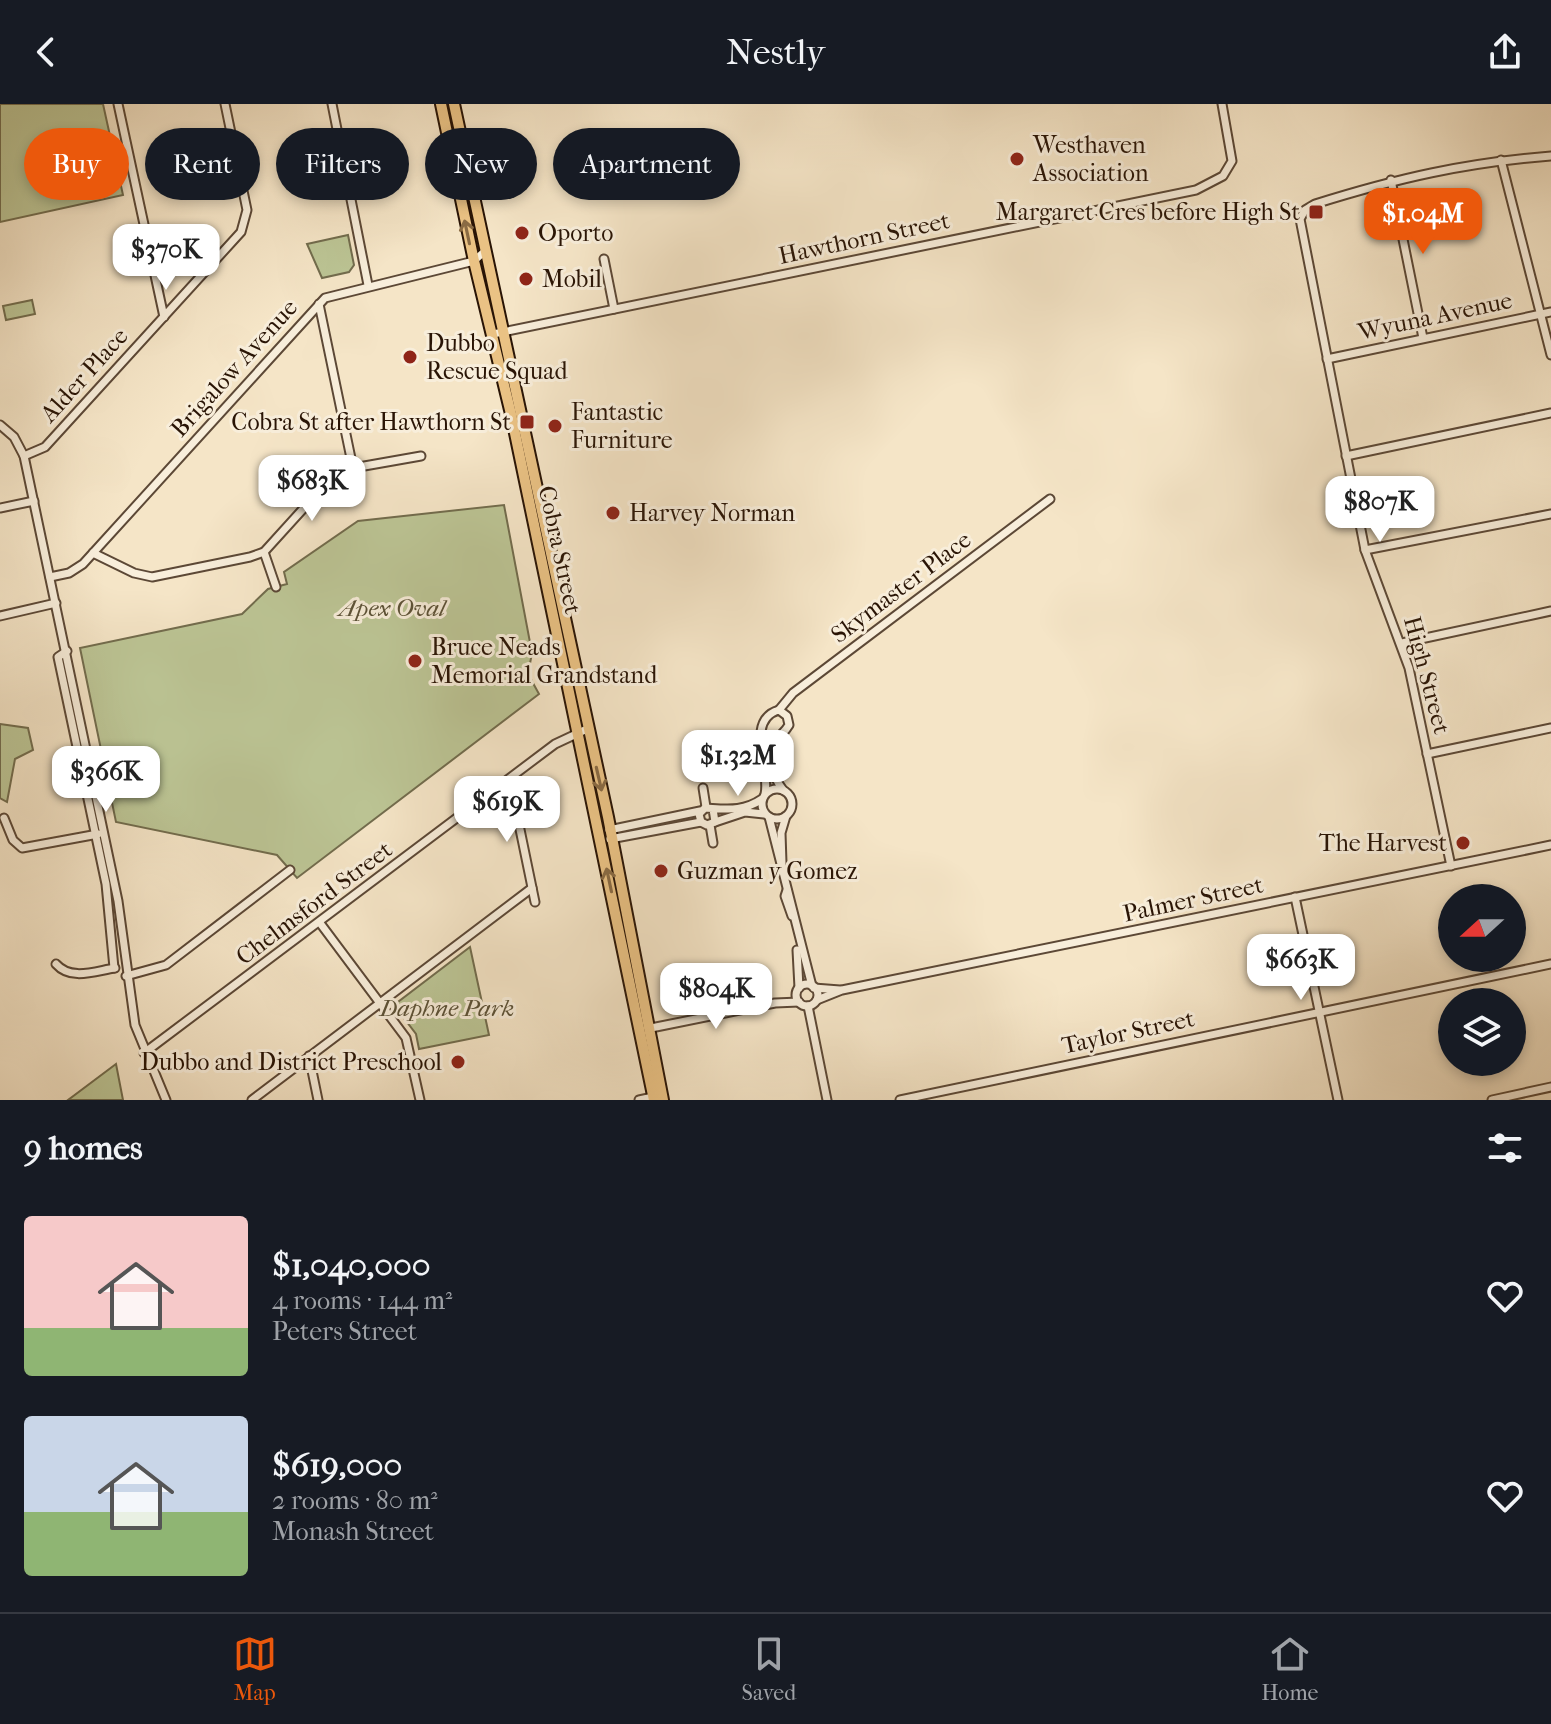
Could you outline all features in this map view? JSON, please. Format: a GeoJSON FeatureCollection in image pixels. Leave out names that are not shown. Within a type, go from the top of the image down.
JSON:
{"type":"FeatureCollection","features":[{"type":"Feature","properties":{"kind":"highway","name":"Cobra Street"},"geometry":{"type":"LineString","coordinates":[[441,104],[474,261],[499,333]]}},
{"type":"Feature","properties":{"kind":"highway","name":"Cobra Street"},"geometry":{"type":"LineString","coordinates":[[454,104],[581,730],[599,837],[649,1050],[657,1099]]}},
{"type":"Feature","properties":{"kind":"highway","name":"Cobra Street"},"geometry":{"type":"LineString","coordinates":[[581,730],[611,834],[651,1028]]}},
{"type":"Feature","properties":{"kind":"highway"},"geometry":{"type":"LineString","coordinates":[[649,1050],[644,1037],[651,1028]]}},
{"type":"Feature","properties":{"kind":"street"},"geometry":{"type":"LineString","coordinates":[[118,104],[164,317]]}},
{"type":"Feature","properties":{"kind":"street","name":"Alder Place"},"geometry":{"type":"LineString","coordinates":[[24,456],[45,447],[245,225],[247,210],[225,104]]}},
{"type":"Feature","properties":{"kind":"street"},"geometry":{"type":"LineString","coordinates":[[332,104],[368,285]]}},
{"type":"Feature","properties":{"kind":"street","name":"Hawthorn Street"},"geometry":{"type":"LineString","coordinates":[[499,333],[1196,190],[1223,176],[1232,161],[1222,104]]}},
{"type":"Feature","properties":{"kind":"street"},"geometry":{"type":"LineString","coordinates":[[1423,338],[1391,180],[1501,160],[1551,156]]}},
{"type":"Feature","properties":{"kind":"street"},"geometry":{"type":"LineString","coordinates":[[1501,160],[1547,313],[1551,355]]}},
{"type":"Feature","properties":{"kind":"street","name":"High Street"},"geometry":{"type":"LineString","coordinates":[[1391,180],[1315,204],[1301,215],[1365,550],[1402,643],[1451,866]]}},
{"type":"Feature","properties":{"kind":"street","name":"Brigalow Avenue"},"geometry":{"type":"LineString","coordinates":[[50,577],[69,573],[93,553],[319,304],[337,293],[474,261],[485,251]]}},
{"type":"Feature","properties":{"kind":"street"},"geometry":{"type":"LineString","coordinates":[[604,259],[614,309]]}},
{"type":"Feature","properties":{"kind":"street"},"geometry":{"type":"LineString","coordinates":[[319,304],[353,468]]}},
{"type":"Feature","properties":{"kind":"street","name":"Wyuna Avenue"},"geometry":{"type":"LineString","coordinates":[[1327,359],[1547,313]]}},
{"type":"Feature","properties":{"kind":"street"},"geometry":{"type":"LineString","coordinates":[[1346,456],[1551,413]]}},
{"type":"Feature","properties":{"kind":"street"},"geometry":{"type":"LineString","coordinates":[[0,425],[14,437],[24,456],[118,901],[126,976],[144,1053],[166,1100]]}},
{"type":"Feature","properties":{"kind":"street"},"geometry":{"type":"LineString","coordinates":[[93,553],[134,573],[152,577],[264,552],[332,477],[353,468],[421,456]]}},
{"type":"Feature","properties":{"kind":"street","name":"Skymaster Place"},"geometry":{"type":"LineString","coordinates":[[764,797],[767,777],[761,730],[767,717],[779,710],[793,693],[1050,499]]}},
{"type":"Feature","properties":{"kind":"street"},"geometry":{"type":"LineString","coordinates":[[0,508],[34,501]]}},
{"type":"Feature","properties":{"kind":"street"},"geometry":{"type":"LineString","coordinates":[[1365,550],[1551,514]]}},
{"type":"Feature","properties":{"kind":"street"},"geometry":{"type":"LineString","coordinates":[[264,552],[276,587]]}},
{"type":"Feature","properties":{"kind":"street"},"geometry":{"type":"LineString","coordinates":[[0,616],[56,603]]}},
{"type":"Feature","properties":{"kind":"street"},"geometry":{"type":"LineString","coordinates":[[1402,643],[1551,611]]}},
{"type":"Feature","properties":{"kind":"street"},"geometry":{"type":"LineString","coordinates":[[67,651],[58,657],[106,884],[114,968]]}},
{"type":"Feature","properties":{"kind":"street"},"geometry":{"type":"LineString","coordinates":[[779,710],[787,716],[789,725],[774,744],[771,759],[775,779],[792,804],[781,833],[782,869]]}},
{"type":"Feature","properties":{"kind":"street"},"geometry":{"type":"LineString","coordinates":[[1427,754],[1551,728]]}},
{"type":"Feature","properties":{"kind":"street","name":"Chelmsford Street"},"geometry":{"type":"LineString","coordinates":[[144,1053],[581,730]]}},
{"type":"Feature","properties":{"kind":"street"},"geometry":{"type":"LineString","coordinates":[[510,781],[535,902]]}},
{"type":"Feature","properties":{"kind":"street"},"geometry":{"type":"LineString","coordinates":[[703,788],[713,843]]}},
{"type":"Feature","properties":{"kind":"street"},"geometry":{"type":"LineString","coordinates":[[599,837],[707,809],[745,807],[773,789],[783,790]]}},
{"type":"Feature","properties":{"kind":"street"},"geometry":{"type":"LineString","coordinates":[[764,797],[797,936],[817,1000]]}},
{"type":"Feature","properties":{"kind":"street"},"geometry":{"type":"LineString","coordinates":[[707,809],[709,823]]}},
{"type":"Feature","properties":{"kind":"street"},"geometry":{"type":"LineString","coordinates":[[611,834],[709,823],[745,812],[778,819],[786,816]]}},
{"type":"Feature","properties":{"kind":"street"},"geometry":{"type":"LineString","coordinates":[[4,818],[13,840],[22,848],[104,832]]}},
{"type":"Feature","properties":{"kind":"street","name":"Palmer Street"},"geometry":{"type":"LineString","coordinates":[[808,1006],[842,990],[1551,845]]}},
{"type":"Feature","properties":{"kind":"street"},"geometry":{"type":"LineString","coordinates":[[126,976],[166,965],[290,870]]}},
{"type":"Feature","properties":{"kind":"street"},"geometry":{"type":"LineString","coordinates":[[252,1100],[532,888]]}},
{"type":"Feature","properties":{"kind":"street"},"geometry":{"type":"LineString","coordinates":[[1295,897],[1338,1100]]}},
{"type":"Feature","properties":{"kind":"street"},"geometry":{"type":"LineString","coordinates":[[320,923],[406,1038],[420,1100]]}},
{"type":"Feature","properties":{"kind":"street"},"geometry":{"type":"LineString","coordinates":[[797,936],[799,1002]]}},
{"type":"Feature","properties":{"kind":"street"},"geometry":{"type":"LineString","coordinates":[[56,964],[69,973],[78,974],[125,966]]}},
{"type":"Feature","properties":{"kind":"street","name":"Taylor Street"},"geometry":{"type":"LineString","coordinates":[[900,1100],[1551,964]]}},
{"type":"Feature","properties":{"kind":"street","name":"Palmer Street"},"geometry":{"type":"LineString","coordinates":[[798,990],[813,987],[842,990]]}},
{"type":"Feature","properties":{"kind":"street"},"geometry":{"type":"LineString","coordinates":[[775,1003],[798,990]]}},
{"type":"Feature","properties":{"kind":"street"},"geometry":{"type":"LineString","coordinates":[[651,1028],[775,1003],[799,1002],[808,1006],[827,1100]]}},
{"type":"Feature","properties":{"kind":"street"},"geometry":{"type":"LineString","coordinates":[[309,1056],[318,1100]]}},
{"type":"Feature","properties":{"kind":"street"},"geometry":{"type":"LineString","coordinates":[[1492,1100],[1551,1087]]}},
{"type":"Feature","properties":{"kind":"street"},"geometry":{"type":"LineString","coordinates":[[639,1100],[657,1099]]}},
{"type":"Feature","properties":{"kind":"green space"},"geometry":{"type":"Polygon","coordinates":[[[0,104],[103,104],[108,128],[24,128],[24,200],[100,200],[0,222],[0,104]]]}},
{"type":"Feature","properties":{"kind":"green space"},"geometry":{"type":"Polygon","coordinates":[[[348,235],[354,265],[349,272],[322,278],[307,244],[348,235]]]}},
{"type":"Feature","properties":{"kind":"green space"},"geometry":{"type":"Polygon","coordinates":[[[32,300],[35,314],[6,320],[3,306],[32,300]]]}},
{"type":"Feature","properties":{"kind":"green space","name":"Apex Oval"},"geometry":{"type":"Polygon","coordinates":[[[504,505],[532,653],[528,674],[539,694],[297,878],[277,855],[116,822],[80,648],[242,614],[268,589],[287,584],[284,572],[358,521],[504,505]]]}},
{"type":"Feature","properties":{"kind":"green space"},"geometry":{"type":"Polygon","coordinates":[[[0,724],[28,728],[33,750],[15,759],[7,802],[0,798],[0,724]]]}},
{"type":"Feature","properties":{"kind":"green space","name":"Daphne Park"},"geometry":{"type":"Polygon","coordinates":[[[470,947],[489,1035],[419,1049],[416,1034],[394,1005],[470,947]]]}},
{"type":"Feature","properties":{"kind":"green space"},"geometry":{"type":"Polygon","coordinates":[[[116,1064],[123,1100],[68,1100],[116,1064]]]}},
{"type":"Feature","properties":{"kind":"place","name":"Westhaven Association"},"geometry":{"type":"Point","coordinates":[1017,159]}},
{"type":"Feature","properties":{"kind":"place","name":"Margaret Cres before High St"},"geometry":{"type":"Point","coordinates":[1316,212]}},
{"type":"Feature","properties":{"kind":"place","name":"Oporto"},"geometry":{"type":"Point","coordinates":[522,233]}},
{"type":"Feature","properties":{"kind":"place","name":"Mobil"},"geometry":{"type":"Point","coordinates":[526,279]}},
{"type":"Feature","properties":{"kind":"place","name":"Dubbo Rescue Squad"},"geometry":{"type":"Point","coordinates":[410,357]}},
{"type":"Feature","properties":{"kind":"place","name":"Cobra St after Hawthorn St"},"geometry":{"type":"Point","coordinates":[527,422]}},
{"type":"Feature","properties":{"kind":"place","name":"Fantastic Furniture"},"geometry":{"type":"Point","coordinates":[555,426]}},
{"type":"Feature","properties":{"kind":"place","name":"Harvey Norman"},"geometry":{"type":"Point","coordinates":[613,513]}},
{"type":"Feature","properties":{"kind":"place","name":"Bruce Neads Memorial Grandstand"},"geometry":{"type":"Point","coordinates":[415,661]}},
{"type":"Feature","properties":{"kind":"place","name":"The Harvest"},"geometry":{"type":"Point","coordinates":[1463,843]}},
{"type":"Feature","properties":{"kind":"place","name":"Guzman y Gomez"},"geometry":{"type":"Point","coordinates":[661,871]}},
{"type":"Feature","properties":{"kind":"place","name":"Dubbo and District Preschool"},"geometry":{"type":"Point","coordinates":[458,1062]}}]}
